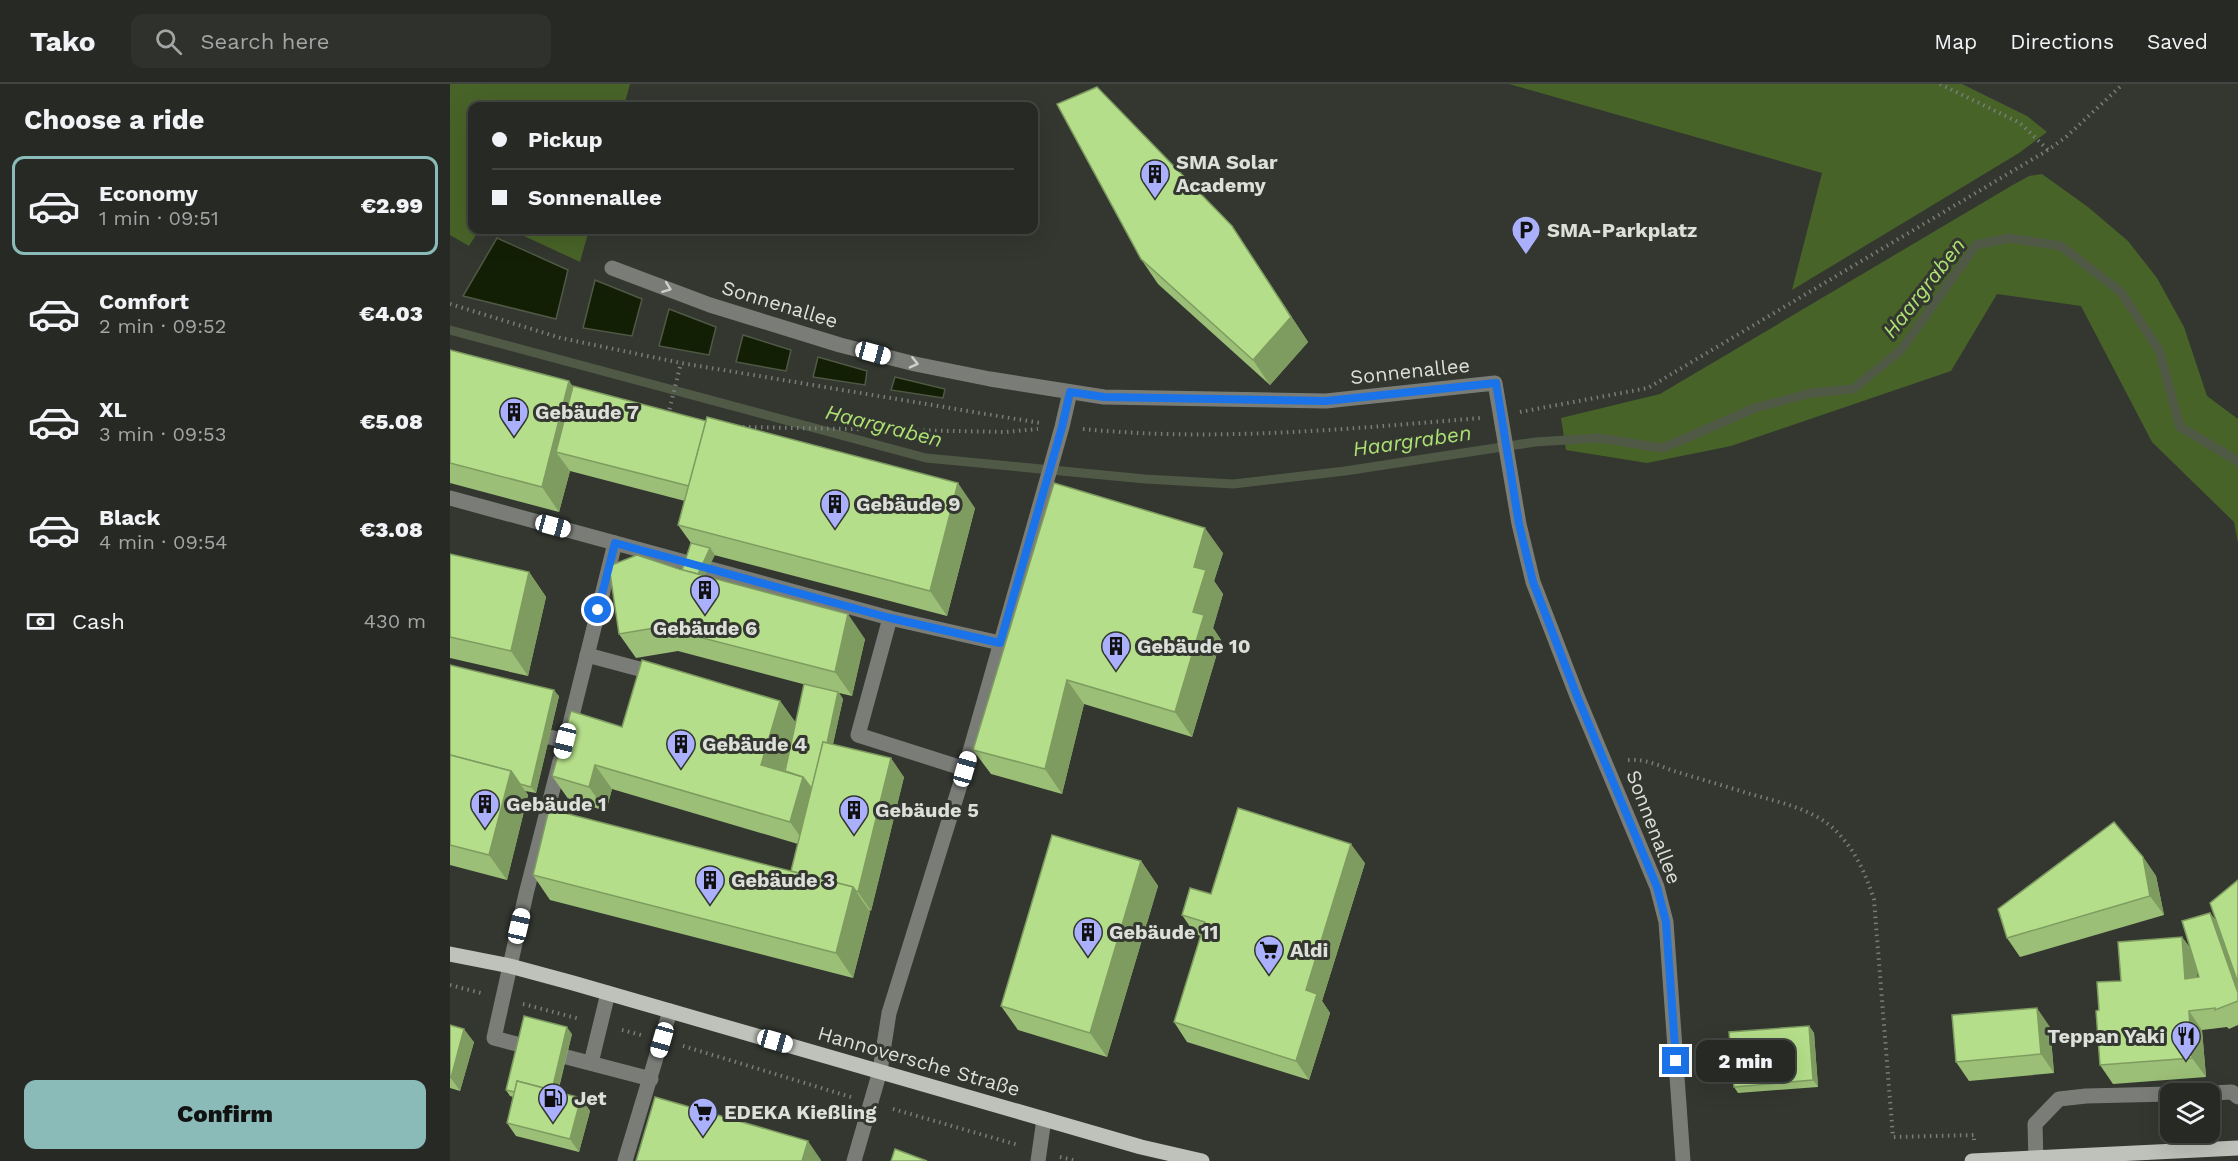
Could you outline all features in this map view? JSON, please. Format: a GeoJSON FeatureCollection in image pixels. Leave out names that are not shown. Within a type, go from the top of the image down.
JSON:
{"type":"FeatureCollection","features":[{"type":"Feature","properties":{"kind":"main road","name":"Hannoversche Straße"},"geometry":{"type":"LineString","coordinates":[[450,954],[510,966],[1141,1147],[1202,1161]]}},
{"type":"Feature","properties":{"kind":"main road"},"geometry":{"type":"LineString","coordinates":[[1972,1161],[2143,1157],[2238,1148]]}},
{"type":"Feature","properties":{"kind":"street","name":"Sonnenallee"},"geometry":{"type":"LineString","coordinates":[[612,268],[710,305],[840,345],[915,364],[1104,397],[1326,401],[1496,383],[1519,524],[1533,582],[1577,696],[1657,887],[1666,922],[1683,1161]]}},
{"type":"Feature","properties":{"kind":"street"},"geometry":{"type":"LineString","coordinates":[[854,1161],[880,1071],[889,1013],[965,769],[1070,392]]}},
{"type":"Feature","properties":{"kind":"street"},"geometry":{"type":"LineString","coordinates":[[450,498],[890,618],[1000,643]]}},
{"type":"Feature","properties":{"kind":"street"},"geometry":{"type":"LineString","coordinates":[[615,543],[494,1038],[651,1079]]}},
{"type":"Feature","properties":{"kind":"street"},"geometry":{"type":"LineString","coordinates":[[890,618],[858,735],[965,769]]}},
{"type":"Feature","properties":{"kind":"street"},"geometry":{"type":"LineString","coordinates":[[587,655],[678,680]]}},
{"type":"Feature","properties":{"kind":"street"},"geometry":{"type":"LineString","coordinates":[[519,729],[565,741]]}},
{"type":"Feature","properties":{"kind":"street"},"geometry":{"type":"LineString","coordinates":[[591,1063],[608,993]]}},
{"type":"Feature","properties":{"kind":"street"},"geometry":{"type":"LineString","coordinates":[[625,1161],[670,1011]]}},
{"type":"Feature","properties":{"kind":"street"},"geometry":{"type":"LineString","coordinates":[[2220,1093],[2232,1092],[2238,1097]]}},
{"type":"Feature","properties":{"kind":"street"},"geometry":{"type":"LineString","coordinates":[[2036,1160],[2035,1124],[2059,1099],[2160,1094]]}},
{"type":"Feature","properties":{"kind":"street"},"geometry":{"type":"LineString","coordinates":[[1039,1156],[1044,1119]]}},
{"type":"Feature","properties":{"kind":"path"},"geometry":{"type":"LineString","coordinates":[[1940,84],[2020,123],[2048,150]]}},
{"type":"Feature","properties":{"kind":"path"},"geometry":{"type":"LineString","coordinates":[[1501,416],[1648,388],[2048,150],[2066,137],[2123,84]]}},
{"type":"Feature","properties":{"kind":"path"},"geometry":{"type":"LineString","coordinates":[[667,419],[681,363]]}},
{"type":"Feature","properties":{"kind":"path"},"geometry":{"type":"LineString","coordinates":[[732,427],[1005,432],[1062,427]]}},
{"type":"Feature","properties":{"kind":"path"},"geometry":{"type":"LineString","coordinates":[[1606,762],[1637,759],[1651,762],[1794,807],[1817,817],[1836,831],[1858,861],[1874,900],[1893,1137],[1974,1135]]}},
{"type":"Feature","properties":{"kind":"path"},"geometry":{"type":"LineString","coordinates":[[450,985],[662,1040],[1039,1156],[1077,1161]]}},
{"type":"Feature","properties":{"kind":"green space"},"geometry":{"type":"Polygon","coordinates":[[[450,84],[630,84],[625,102],[468,102],[468,234],[476,234],[469,246],[450,235],[450,84]]]}},
{"type":"Feature","properties":{"kind":"green space"},"geometry":{"type":"Polygon","coordinates":[[[1509,84],[1962,84],[2027,116],[2047,132],[2019,153],[1792,290],[1822,173],[1509,84]]]}},
{"type":"Feature","properties":{"kind":"green space"},"geometry":{"type":"Polygon","coordinates":[[[2042,174],[2088,207],[2128,241],[2157,278],[2184,327],[2207,396],[2238,419],[2238,543],[2234,522],[2152,442],[2081,306],[1997,294],[1951,371],[1731,446],[1647,463],[1566,450],[1561,418],[1660,394],[2011,186],[2029,176],[2042,174]]]}},
{"type":"Feature","properties":{"kind":"green space"},"geometry":{"type":"Polygon","coordinates":[[[520,234],[588,234],[580,262],[520,234]]]}},
{"type":"Feature","properties":{"kind":"shaded area"},"geometry":{"type":"Polygon","coordinates":[[[497,238],[568,270],[556,319],[463,296],[497,238]]]}},
{"type":"Feature","properties":{"kind":"shaded area"},"geometry":{"type":"Polygon","coordinates":[[[595,280],[642,299],[632,336],[583,328],[595,280]]]}},
{"type":"Feature","properties":{"kind":"shaded area"},"geometry":{"type":"Polygon","coordinates":[[[669,309],[716,327],[709,355],[659,346],[669,309]]]}},
{"type":"Feature","properties":{"kind":"shaded area"},"geometry":{"type":"Polygon","coordinates":[[[743,335],[791,350],[786,371],[736,362],[743,335]]]}},
{"type":"Feature","properties":{"kind":"shaded area"},"geometry":{"type":"Polygon","coordinates":[[[818,357],[867,371],[865,385],[813,377],[818,357]]]}},
{"type":"Feature","properties":{"kind":"shaded area"},"geometry":{"type":"Polygon","coordinates":[[[895,377],[945,389],[943,398],[891,390],[895,377]]]}},
{"type":"Feature","properties":{"kind":"building","name":"SMA Solar Academy"},"geometry":{"type":"Polygon","coordinates":[[[1097,87],[1232,226],[1291,317],[1253,360],[1141,259],[1057,104],[1097,87]]]}},
{"type":"Feature","properties":{"kind":"building","name":"Gebäude 7"},"geometry":{"type":"Polygon","coordinates":[[[450,350],[569,381],[542,487],[450,463],[450,350]]]}},
{"type":"Feature","properties":{"kind":"building"},"geometry":{"type":"Polygon","coordinates":[[[573,386],[706,421],[689,486],[556,452],[573,386]]]}},
{"type":"Feature","properties":{"kind":"building","name":"Gebäude 9"},"geometry":{"type":"Polygon","coordinates":[[[707,417],[958,483],[930,591],[678,525],[707,417]]]}},
{"type":"Feature","properties":{"kind":"building","name":"Gebäude 10"},"geometry":{"type":"Polygon","coordinates":[[[1054,483],[1205,528],[1194,567],[1206,570],[1193,612],[1204,615],[1175,712],[1067,680],[1045,769],[973,750],[1054,483]]]}},
{"type":"Feature","properties":{"kind":"building"},"geometry":{"type":"Polygon","coordinates":[[[691,543],[710,548],[698,574],[682,570],[691,543]]]}},
{"type":"Feature","properties":{"kind":"building"},"geometry":{"type":"Polygon","coordinates":[[[450,554],[529,572],[511,651],[450,637],[450,554]]]}},
{"type":"Feature","properties":{"kind":"building","name":"Gebäude 6"},"geometry":{"type":"Polygon","coordinates":[[[637,555],[679,569],[848,614],[835,672],[660,627],[619,634],[609,566],[637,555]]]}},
{"type":"Feature","properties":{"kind":"building","name":"Gebäude 4"},"geometry":{"type":"Polygon","coordinates":[[[642,660],[780,701],[761,765],[803,777],[790,822],[595,765],[589,787],[552,776],[571,711],[622,727],[642,660]]]}},
{"type":"Feature","properties":{"kind":"building"},"geometry":{"type":"Polygon","coordinates":[[[450,665],[554,690],[531,787],[520,784],[511,771],[450,755],[450,665]]]}},
{"type":"Feature","properties":{"kind":"building"},"geometry":{"type":"Polygon","coordinates":[[[804,684],[838,692],[827,743],[823,742],[812,789],[803,777],[785,771],[804,684]]]}},
{"type":"Feature","properties":{"kind":"building","name":"Gebäude 5"},"geometry":{"type":"Polygon","coordinates":[[[823,742],[891,758],[858,892],[853,887],[791,871],[823,742]]]}},
{"type":"Feature","properties":{"kind":"building"},"geometry":{"type":"Polygon","coordinates":[[[450,755],[511,771],[489,855],[450,845],[450,755]]]}},
{"type":"Feature","properties":{"kind":"building","name":"Aldi"},"geometry":{"type":"Polygon","coordinates":[[[1238,808],[1351,844],[1306,990],[1317,994],[1296,1061],[1174,1022],[1205,922],[1182,915],[1190,888],[1211,894],[1238,808]]]}},
{"type":"Feature","properties":{"kind":"building","name":"Gebäude 3"},"geometry":{"type":"Polygon","coordinates":[[[549,809],[853,887],[836,953],[533,875],[549,809]]]}},
{"type":"Feature","properties":{"kind":"building"},"geometry":{"type":"Polygon","coordinates":[[[2114,822],[2143,857],[2150,896],[2007,938],[1998,909],[2114,822]]]}},
{"type":"Feature","properties":{"kind":"building","name":"Gebäude 11"},"geometry":{"type":"Polygon","coordinates":[[[1052,835],[1141,861],[1090,1033],[1001,1006],[1052,835]]]}},
{"type":"Feature","properties":{"kind":"building"},"geometry":{"type":"Polygon","coordinates":[[[2238,880],[2238,983],[2210,903],[2238,880]]]}},
{"type":"Feature","properties":{"kind":"building"},"geometry":{"type":"Polygon","coordinates":[[[2210,913],[2238,993],[2238,1001],[2215,1010],[2215,1008],[2189,1011],[2192,1058],[2100,1065],[2096,1011],[2099,1010],[2097,982],[2121,981],[2118,942],[2182,937],[2185,979],[2199,977],[2182,921],[2210,913]]]}},
{"type":"Feature","properties":{"kind":"building"},"geometry":{"type":"Polygon","coordinates":[[[2037,1008],[2041,1054],[1956,1062],[1952,1015],[2037,1008]]]}},
{"type":"Feature","properties":{"kind":"building"},"geometry":{"type":"Polygon","coordinates":[[[524,1016],[567,1027],[552,1090],[517,1081],[515,1092],[506,1090],[524,1016]]]}},
{"type":"Feature","properties":{"kind":"building"},"geometry":{"type":"Polygon","coordinates":[[[450,1025],[464,1029],[451,1078],[450,1078],[450,1025]]]}},
{"type":"Feature","properties":{"kind":"building"},"geometry":{"type":"Polygon","coordinates":[[[1809,1026],[1813,1080],[1734,1087],[1729,1032],[1809,1026]]]}},
{"type":"Feature","properties":{"kind":"building"},"geometry":{"type":"Polygon","coordinates":[[[517,1081],[581,1098],[570,1139],[507,1123],[517,1081]]]}},
{"type":"Feature","properties":{"kind":"building"},"geometry":{"type":"Polygon","coordinates":[[[655,1097],[808,1141],[802,1161],[636,1161],[655,1097]]]}},
{"type":"Feature","properties":{"kind":"building"},"geometry":{"type":"Polygon","coordinates":[[[895,1149],[927,1161],[891,1161],[895,1149]]]}},
{"type":"Feature","properties":{"kind":"waterway","name":"Haargraben"},"geometry":{"type":"LineString","coordinates":[[450,330],[926,458],[1145,479],[1233,484],[1345,471],[1535,442],[1598,438],[1663,448],[1755,408],[1811,393],[1853,389],[1901,350],[1976,245],[2009,238],[2061,246],[2121,292],[2159,350],[2180,427],[2238,461]]}},
{"type":"Feature","properties":{"kind":"place","name":"SMA Solar Academy"},"geometry":{"type":"Point","coordinates":[1155,200]}},
{"type":"Feature","properties":{"kind":"place","name":"SMA-Parkplatz"},"geometry":{"type":"Point","coordinates":[1526,256]}},
{"type":"Feature","properties":{"kind":"place","name":"Gebäude 7"},"geometry":{"type":"Point","coordinates":[514,438]}},
{"type":"Feature","properties":{"kind":"place","name":"Gebäude 9"},"geometry":{"type":"Point","coordinates":[835,530]}},
{"type":"Feature","properties":{"kind":"place","name":"Gebäude 6"},"geometry":{"type":"Point","coordinates":[705,616]}},
{"type":"Feature","properties":{"kind":"place","name":"Gebäude 10"},"geometry":{"type":"Point","coordinates":[1116,672]}},
{"type":"Feature","properties":{"kind":"place","name":"Gebäude 4"},"geometry":{"type":"Point","coordinates":[681,770]}},
{"type":"Feature","properties":{"kind":"place","name":"Gebäude 1"},"geometry":{"type":"Point","coordinates":[485,830]}},
{"type":"Feature","properties":{"kind":"place","name":"Gebäude 5"},"geometry":{"type":"Point","coordinates":[854,836]}},
{"type":"Feature","properties":{"kind":"place","name":"Gebäude 3"},"geometry":{"type":"Point","coordinates":[710,906]}},
{"type":"Feature","properties":{"kind":"place","name":"Gebäude 11"},"geometry":{"type":"Point","coordinates":[1088,958]}},
{"type":"Feature","properties":{"kind":"place","name":"Aldi"},"geometry":{"type":"Point","coordinates":[1269,976]}},
{"type":"Feature","properties":{"kind":"place","name":"Teppan Yaki"},"geometry":{"type":"Point","coordinates":[2186,1062]}},
{"type":"Feature","properties":{"kind":"place","name":"Jet"},"geometry":{"type":"Point","coordinates":[553,1124]}},
{"type":"Feature","properties":{"kind":"place","name":"EDEKA Kießling"},"geometry":{"type":"Point","coordinates":[703,1138]}},
{"type":"Feature","properties":{"kind":"route"},"geometry":{"type":"LineString","coordinates":[[598,610],[615,543],[890,618],[1000,643],[1070,392],[1104,397],[1326,401],[1496,383],[1519,524],[1533,582],[1577,696],[1657,887],[1666,922],[1676,1061]]}}]}
